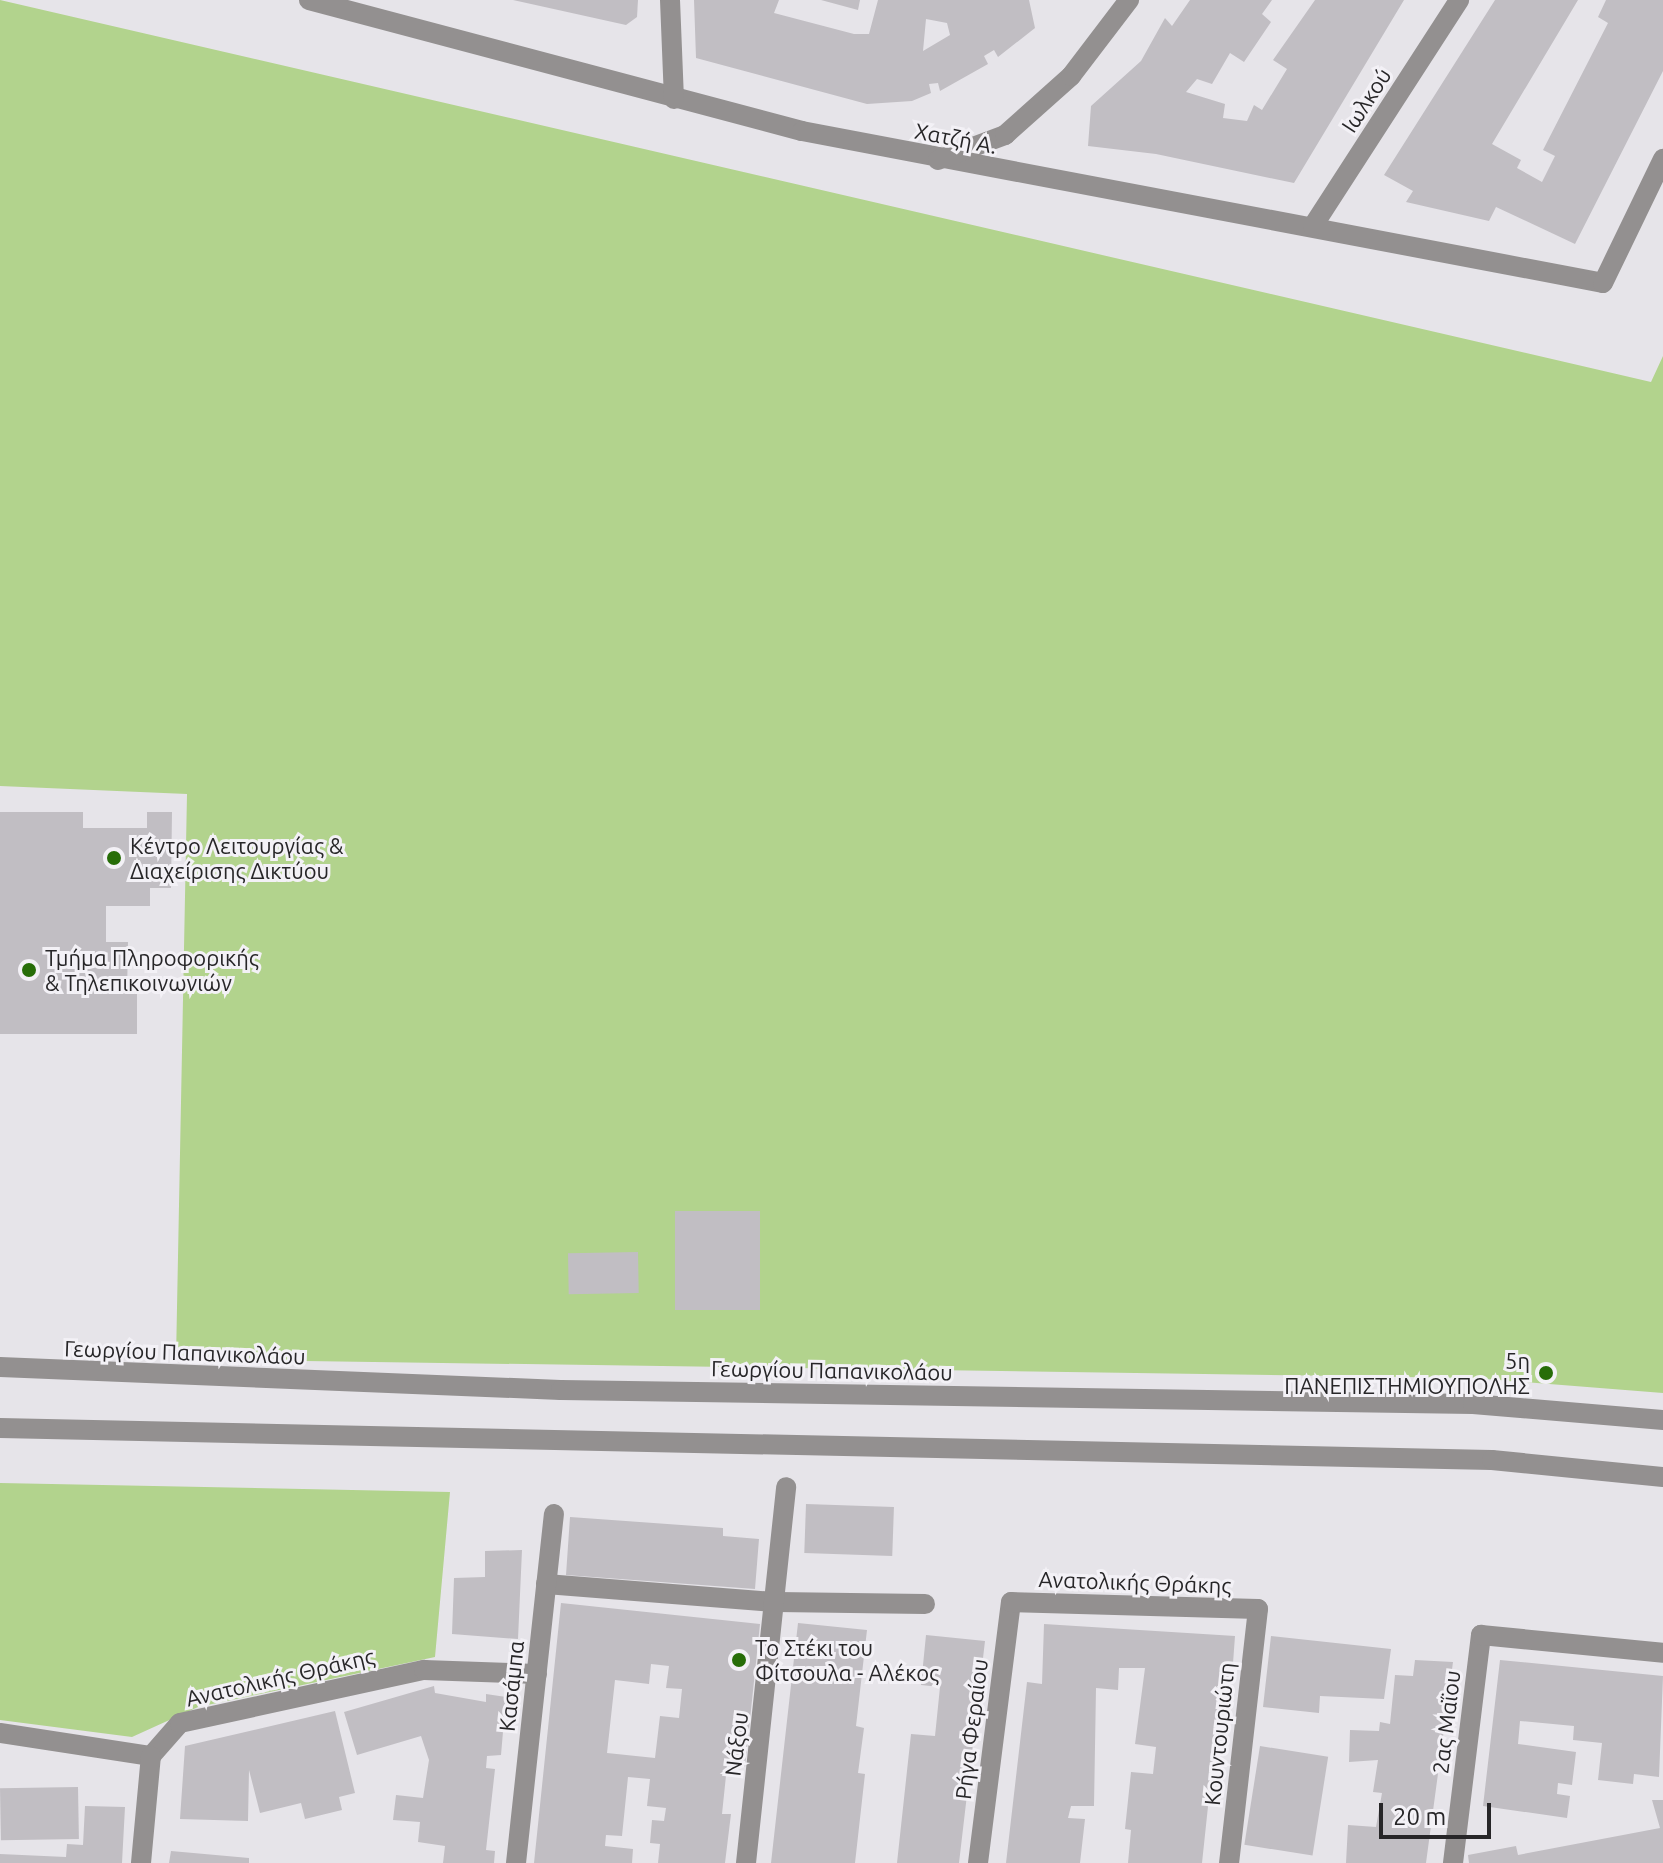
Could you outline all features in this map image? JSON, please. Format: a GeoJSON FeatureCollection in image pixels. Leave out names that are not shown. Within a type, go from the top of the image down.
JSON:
{"type":"FeatureCollection","features":[{"type":"Feature","properties":{"kind":"street","name":"Χατζή Α."},"geometry":{"type":"LineString","coordinates":[[309,0],[674,99],[938,160],[1313,226],[1603,283],[1663,159]]}},
{"type":"Feature","properties":{"kind":"street"},"geometry":{"type":"LineString","coordinates":[[670,0],[674,99]]}},
{"type":"Feature","properties":{"kind":"street","name":"Ιωλκού"},"geometry":{"type":"LineString","coordinates":[[1313,226],[1459,0]]}},
{"type":"Feature","properties":{"kind":"street"},"geometry":{"type":"LineString","coordinates":[[938,160],[1005,135],[1071,76],[1125,1]]}},
{"type":"Feature","properties":{"kind":"street","name":"Γεωργίου Παπανικολάου"},"geometry":{"type":"LineString","coordinates":[[0,1367],[561,1390],[1473,1404],[1663,1420]]}},
{"type":"Feature","properties":{"kind":"street"},"geometry":{"type":"LineString","coordinates":[[0,1428],[1492,1460],[1663,1477]]}},
{"type":"Feature","properties":{"kind":"street","name":"Νάξου"},"geometry":{"type":"LineString","coordinates":[[746,1863],[777,1602],[786,1487]]}},
{"type":"Feature","properties":{"kind":"street","name":"Κασάμπα"},"geometry":{"type":"LineString","coordinates":[[516,1863],[554,1514]]}},
{"type":"Feature","properties":{"kind":"street"},"geometry":{"type":"LineString","coordinates":[[546,1584],[777,1602],[925,1604]]}},
{"type":"Feature","properties":{"kind":"street","name":"Ανατολικής Θράκης"},"geometry":{"type":"LineString","coordinates":[[1011,1602],[1258,1609]]}},
{"type":"Feature","properties":{"kind":"street","name":"Ρήγα Φεραίου"},"geometry":{"type":"LineString","coordinates":[[978,1863],[1011,1602]]}},
{"type":"Feature","properties":{"kind":"street","name":"Κουντουριώτη"},"geometry":{"type":"LineString","coordinates":[[1229,1863],[1258,1609]]}},
{"type":"Feature","properties":{"kind":"street","name":"2ας Μαΐου"},"geometry":{"type":"LineString","coordinates":[[1453,1863],[1481,1635],[1663,1653]]}},
{"type":"Feature","properties":{"kind":"street","name":"Ανατολικής Θράκης"},"geometry":{"type":"LineString","coordinates":[[151,1756],[180,1723],[424,1670],[537,1674]]}},
{"type":"Feature","properties":{"kind":"street"},"geometry":{"type":"LineString","coordinates":[[0,1733],[151,1756],[141,1863]]}},
{"type":"Feature","properties":{"kind":"green space"},"geometry":{"type":"Polygon","coordinates":[[[0,0],[1651,382],[1663,356],[1663,1393],[1473,1378],[176,1359],[187,794],[0,786],[0,0]]]}},
{"type":"Feature","properties":{"kind":"green space"},"geometry":{"type":"Polygon","coordinates":[[[0,1483],[450,1492],[435,1657],[198,1707],[132,1737],[0,1720],[0,1483]]]}},
{"type":"Feature","properties":{"kind":"building"},"geometry":{"type":"Polygon","coordinates":[[[513,0],[638,0],[637,17],[626,25],[513,0]]]}},
{"type":"Feature","properties":{"kind":"building"},"geometry":{"type":"Polygon","coordinates":[[[694,0],[779,0],[774,13],[854,34],[869,34],[878,0],[1029,0],[1035,28],[998,57],[994,50],[984,56],[988,64],[940,91],[938,83],[929,84],[931,93],[912,101],[867,104],[696,58],[694,0]],[[926,19],[923,51],[950,35],[947,23],[926,19]]]}},
{"type":"Feature","properties":{"kind":"building"},"geometry":{"type":"Polygon","coordinates":[[[821,0],[860,0],[858,10],[821,0]]]}},
{"type":"Feature","properties":{"kind":"building"},"geometry":{"type":"Polygon","coordinates":[[[1190,0],[1272,0],[1262,14],[1271,22],[1244,62],[1230,53],[1212,84],[1197,79],[1186,92],[1225,104],[1223,118],[1247,121],[1254,105],[1262,110],[1287,69],[1273,60],[1315,0],[1404,0],[1294,183],[1156,154],[1088,146],[1091,106],[1141,61],[1165,18],[1172,26],[1190,0]]]}},
{"type":"Feature","properties":{"kind":"building"},"geometry":{"type":"Polygon","coordinates":[[[1495,0],[1578,0],[1492,144],[1521,160],[1517,168],[1542,182],[1555,156],[1543,150],[1608,23],[1598,17],[1606,0],[1663,0],[1663,71],[1575,244],[1496,207],[1489,221],[1406,202],[1413,191],[1384,175],[1495,0]]]}},
{"type":"Feature","properties":{"kind":"building"},"geometry":{"type":"Polygon","coordinates":[[[0,812],[83,812],[83,828],[147,828],[147,812],[172,812],[171,888],[150,888],[150,906],[106,906],[106,942],[128,942],[127,994],[137,994],[137,1034],[0,1034],[0,812]]]}},
{"type":"Feature","properties":{"kind":"building"},"geometry":{"type":"Polygon","coordinates":[[[675,1211],[760,1211],[760,1310],[675,1310],[675,1211]]]}},
{"type":"Feature","properties":{"kind":"building"},"geometry":{"type":"Polygon","coordinates":[[[638,1252],[639,1293],[569,1294],[568,1253],[638,1252]]]}},
{"type":"Feature","properties":{"kind":"building"},"geometry":{"type":"Polygon","coordinates":[[[806,1504],[894,1507],[892,1556],[804,1553],[806,1504]]]}},
{"type":"Feature","properties":{"kind":"building"},"geometry":{"type":"Polygon","coordinates":[[[570,1517],[723,1528],[723,1536],[759,1539],[755,1589],[566,1575],[570,1517]]]}},
{"type":"Feature","properties":{"kind":"building"},"geometry":{"type":"Polygon","coordinates":[[[522,1550],[518,1639],[452,1634],[454,1578],[485,1577],[485,1551],[522,1550]]]}},
{"type":"Feature","properties":{"kind":"building"},"geometry":{"type":"Polygon","coordinates":[[[561,1603],[760,1624],[745,1767],[727,1766],[722,1814],[731,1814],[725,1863],[658,1863],[660,1844],[650,1843],[652,1820],[664,1821],[666,1808],[647,1806],[650,1779],[628,1777],[622,1836],[606,1835],[605,1846],[633,1849],[632,1863],[534,1863],[561,1603]],[[651,1664],[649,1684],[615,1680],[607,1753],[655,1758],[660,1716],[679,1718],[682,1689],[666,1688],[669,1666],[651,1664]]]}},
{"type":"Feature","properties":{"kind":"building"},"geometry":{"type":"Polygon","coordinates":[[[798,1623],[867,1630],[856,1726],[864,1728],[858,1773],[865,1774],[855,1863],[771,1863],[798,1623]]]}},
{"type":"Feature","properties":{"kind":"building"},"geometry":{"type":"Polygon","coordinates":[[[1044,1624],[1235,1636],[1230,1704],[1219,1703],[1202,1863],[1128,1863],[1131,1830],[1125,1829],[1131,1772],[1153,1774],[1156,1747],[1135,1744],[1145,1668],[1119,1668],[1118,1690],[1096,1688],[1094,1806],[1071,1806],[1068,1818],[1085,1819],[1080,1863],[1006,1863],[1027,1682],[1042,1684],[1044,1624]]]}},
{"type":"Feature","properties":{"kind":"building"},"geometry":{"type":"Polygon","coordinates":[[[926,1635],[985,1641],[959,1863],[897,1863],[911,1734],[935,1736],[940,1687],[921,1685],[926,1635]]]}},
{"type":"Feature","properties":{"kind":"building"},"geometry":{"type":"Polygon","coordinates":[[[1271,1636],[1391,1649],[1384,1699],[1320,1696],[1319,1713],[1263,1707],[1271,1636]]]}},
{"type":"Feature","properties":{"kind":"building"},"geometry":{"type":"Polygon","coordinates":[[[1415,1660],[1453,1662],[1426,1863],[1346,1863],[1348,1825],[1376,1827],[1382,1793],[1373,1792],[1378,1760],[1349,1762],[1350,1730],[1379,1731],[1380,1722],[1390,1724],[1395,1675],[1413,1676],[1415,1660]]]}},
{"type":"Feature","properties":{"kind":"building"},"geometry":{"type":"Polygon","coordinates":[[[1500,1660],[1663,1676],[1659,1777],[1634,1774],[1633,1784],[1598,1780],[1602,1743],[1573,1740],[1574,1726],[1520,1721],[1518,1744],[1576,1752],[1572,1785],[1558,1783],[1557,1794],[1570,1796],[1567,1818],[1483,1806],[1500,1660]]]}},
{"type":"Feature","properties":{"kind":"building"},"geometry":{"type":"Polygon","coordinates":[[[434,1686],[435,1693],[486,1702],[486,1694],[506,1697],[501,1755],[487,1756],[486,1768],[495,1769],[486,1850],[495,1851],[494,1863],[443,1863],[445,1846],[418,1842],[420,1822],[393,1820],[396,1795],[423,1798],[429,1760],[421,1736],[357,1755],[344,1712],[434,1686]]]}},
{"type":"Feature","properties":{"kind":"building"},"geometry":{"type":"Polygon","coordinates":[[[335,1711],[355,1793],[339,1797],[342,1810],[305,1819],[301,1803],[260,1813],[249,1770],[248,1821],[180,1819],[185,1746],[335,1711]]]}},
{"type":"Feature","properties":{"kind":"building"},"geometry":{"type":"Polygon","coordinates":[[[1260,1746],[1328,1757],[1313,1856],[1244,1845],[1260,1746]]]}},
{"type":"Feature","properties":{"kind":"building"},"geometry":{"type":"Polygon","coordinates":[[[78,1787],[79,1839],[1,1840],[0,1788],[78,1787]]]}},
{"type":"Feature","properties":{"kind":"building"},"geometry":{"type":"Polygon","coordinates":[[[1652,1800],[1663,1800],[1663,1863],[1469,1863],[1468,1855],[1516,1846],[1518,1855],[1660,1828],[1652,1800]]]}},
{"type":"Feature","properties":{"kind":"building"},"geometry":{"type":"Polygon","coordinates":[[[85,1806],[125,1807],[122,1863],[0,1863],[0,1854],[66,1857],[67,1844],[83,1845],[85,1806]]]}},
{"type":"Feature","properties":{"kind":"building"},"geometry":{"type":"Polygon","coordinates":[[[171,1851],[249,1858],[249,1863],[169,1863],[171,1851]]]}},
{"type":"Feature","properties":{"kind":"place","name":"Κέντρο Λειτουργίας & Διαχείρισης Δικτύου"},"geometry":{"type":"Point","coordinates":[114,858]}},
{"type":"Feature","properties":{"kind":"place","name":"Τμήμα Πληροφορικής & Τηλεπικοινωνιών"},"geometry":{"type":"Point","coordinates":[29,970]}},
{"type":"Feature","properties":{"kind":"place","name":"5η ΠΑΝΕΠΙΣΤΗΜΙΟΥΠΟΛΗΣ"},"geometry":{"type":"Point","coordinates":[1546,1373]}},
{"type":"Feature","properties":{"kind":"place","name":"Το Στέκι του Φίτσουλα - Αλέκος"},"geometry":{"type":"Point","coordinates":[739,1660]}}]}
